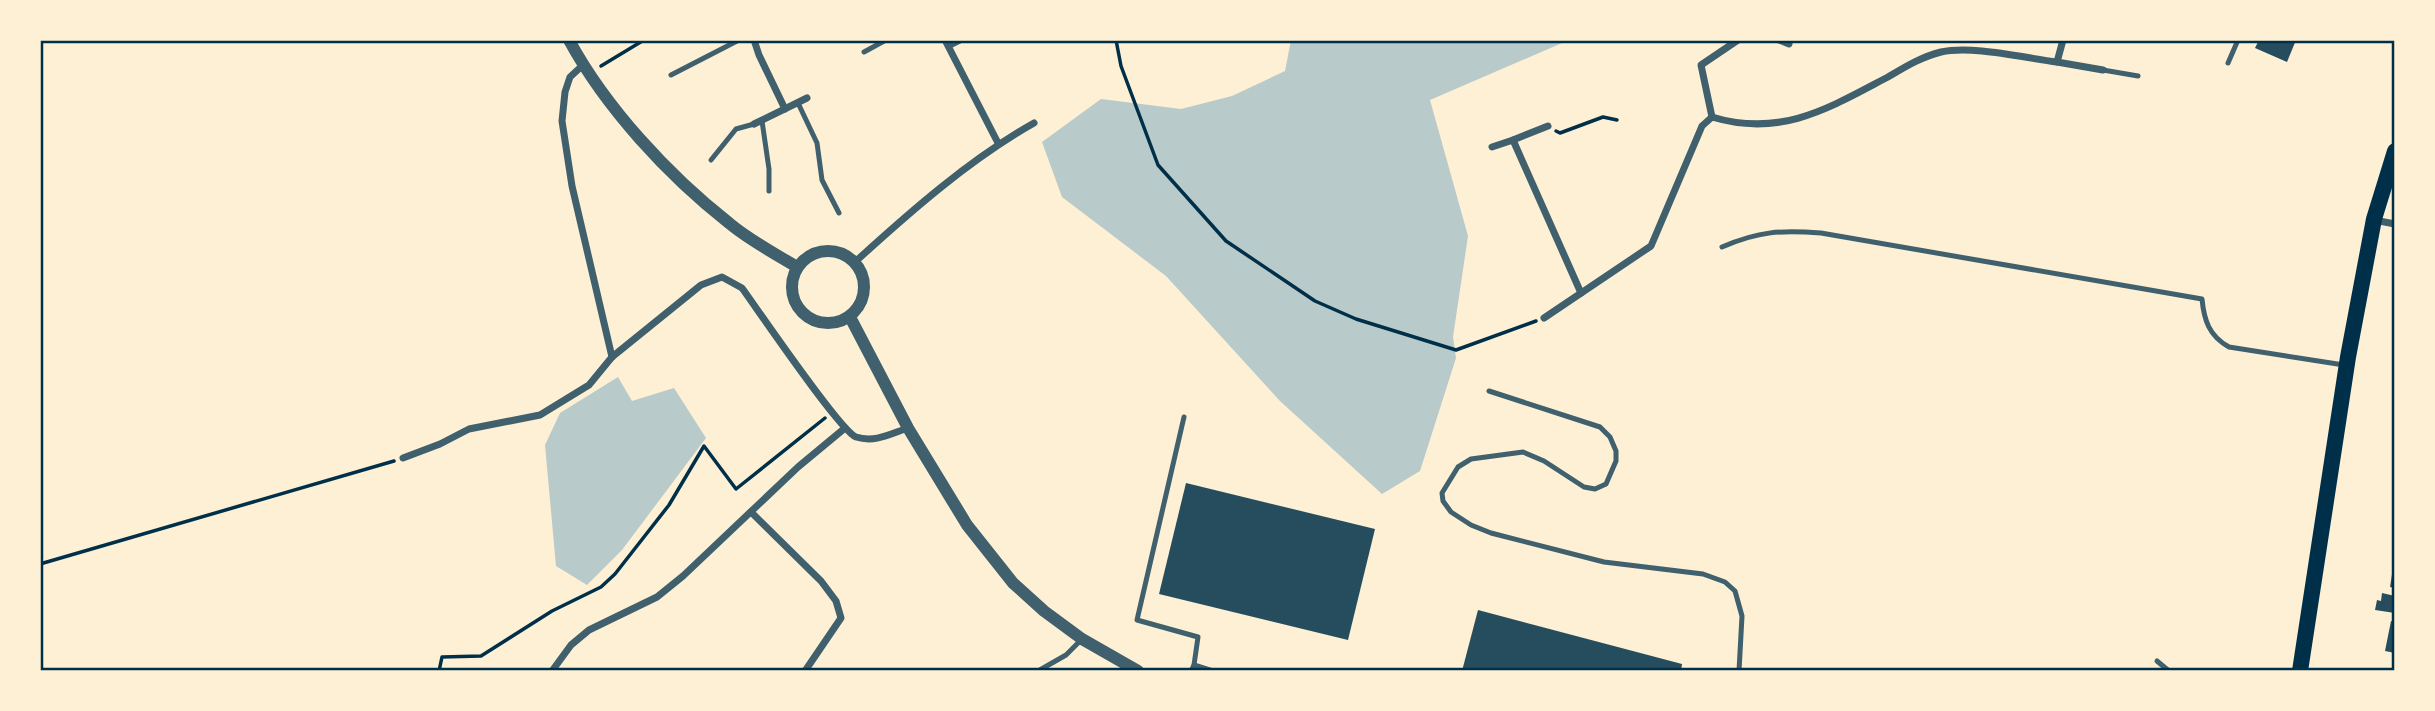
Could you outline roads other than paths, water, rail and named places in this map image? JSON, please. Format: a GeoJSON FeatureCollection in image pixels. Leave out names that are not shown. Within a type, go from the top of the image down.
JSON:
{"type":"FeatureCollection","features":[{"type":"Feature","properties":{"kind":"main road"},"geometry":{"type":"LineString","coordinates":[[2301,671],[2347,365],[2374,219],[2395,151]]}},
{"type":"Feature","properties":{"kind":"street"},"geometry":{"type":"LineString","coordinates":[[569,40],[586,69],[650,149],[691,190],[730,225],[797,267]]}},
{"type":"Feature","properties":{"kind":"street"},"geometry":{"type":"LineString","coordinates":[[754,40],[758,55],[785,109]]}},
{"type":"Feature","properties":{"kind":"street"},"geometry":{"type":"LineString","coordinates":[[1712,117],[1701,65],[1738,40]]}},
{"type":"Feature","properties":{"kind":"street"},"geometry":{"type":"LineString","coordinates":[[1779,40],[1789,44]]}},
{"type":"Feature","properties":{"kind":"street"},"geometry":{"type":"LineString","coordinates":[[2057,62],[2063,40]]}},
{"type":"Feature","properties":{"kind":"street"},"geometry":{"type":"LineString","coordinates":[[946,44],[998,143]]}},
{"type":"Feature","properties":{"kind":"street"},"geometry":{"type":"LineString","coordinates":[[1712,117],[1735,124],[1777,124],[1826,110],[1925,56],[1959,49],[2103,70]]}},
{"type":"Feature","properties":{"kind":"street"},"geometry":{"type":"LineString","coordinates":[[586,69],[570,77],[565,92],[562,121],[572,186],[612,356]]}},
{"type":"Feature","properties":{"kind":"street"},"geometry":{"type":"LineString","coordinates":[[758,123],[807,98]]}},
{"type":"Feature","properties":{"kind":"street"},"geometry":{"type":"LineString","coordinates":[[1544,318],[1651,246],[1702,126],[1712,117]]}},
{"type":"Feature","properties":{"kind":"street"},"geometry":{"type":"LineString","coordinates":[[855,262],[940,188],[998,143],[1034,122]]}},
{"type":"Feature","properties":{"kind":"street"},"geometry":{"type":"LineString","coordinates":[[1492,147],[1548,126]]}},
{"type":"Feature","properties":{"kind":"street"},"geometry":{"type":"LineString","coordinates":[[1513,140],[1581,293]]}},
{"type":"Feature","properties":{"kind":"street"},"geometry":{"type":"LineString","coordinates":[[2374,219],[2395,224]]}},
{"type":"Feature","properties":{"kind":"street"},"geometry":{"type":"LineString","coordinates":[[820,251],[840,252],[855,262],[864,284],[861,302],[850,317],[838,323],[820,323],[803,314],[793,299],[792,282],[797,267],[812,254],[820,251]]}},
{"type":"Feature","properties":{"kind":"street"},"geometry":{"type":"LineString","coordinates":[[403,458],[470,429],[540,415],[589,385],[612,356],[701,285],[722,277],[742,288],[832,413],[853,436],[875,440],[908,428]]}},
{"type":"Feature","properties":{"kind":"street"},"geometry":{"type":"LineString","coordinates":[[850,317],[908,428],[967,525],[1013,583],[1044,611],[1082,639],[1138,671]]}},
{"type":"Feature","properties":{"kind":"street"},"geometry":{"type":"LineString","coordinates":[[552,671],[571,645],[589,630],[657,597],[683,576],[798,467],[845,428]]}},
{"type":"Feature","properties":{"kind":"street"},"geometry":{"type":"LineString","coordinates":[[751,512],[821,581],[836,601],[841,618],[805,671]]}},
{"type":"Feature","properties":{"kind":"lane"},"geometry":{"type":"LineString","coordinates":[[671,75],[739,40]]}},
{"type":"Feature","properties":{"kind":"lane"},"geometry":{"type":"LineString","coordinates":[[864,52],[886,40]]}},
{"type":"Feature","properties":{"kind":"lane"},"geometry":{"type":"LineString","coordinates":[[946,44],[962,40]]}},
{"type":"Feature","properties":{"kind":"lane"},"geometry":{"type":"LineString","coordinates":[[2228,63],[2238,40]]}},
{"type":"Feature","properties":{"kind":"lane"},"geometry":{"type":"LineString","coordinates":[[2103,70],[2138,76]]}},
{"type":"Feature","properties":{"kind":"lane"},"geometry":{"type":"LineString","coordinates":[[798,103],[817,143],[822,180],[839,214]]}},
{"type":"Feature","properties":{"kind":"lane"},"geometry":{"type":"LineString","coordinates":[[711,160],[736,129],[758,123],[769,169],[769,191]]}},
{"type":"Feature","properties":{"kind":"lane"},"geometry":{"type":"LineString","coordinates":[[1722,247],[1749,235],[1821,233],[2202,299],[2204,316],[2210,330],[2218,341],[2229,347],[2347,365]]}},
{"type":"Feature","properties":{"kind":"lane"},"geometry":{"type":"LineString","coordinates":[[1489,391],[1600,427],[1610,438],[1616,451],[1616,461],[1606,484],[1595,489],[1584,487],[1544,461],[1523,452],[1471,459],[1458,467],[1442,492],[1443,501],[1451,512],[1471,525],[1491,533],[1604,562],[1703,574],[1725,582],[1735,591],[1742,616],[1739,671]]}},
{"type":"Feature","properties":{"kind":"lane"},"geometry":{"type":"LineString","coordinates":[[1184,417],[1137,620],[1198,637],[1193,668],[1213,671]]}},
{"type":"Feature","properties":{"kind":"lane"},"geometry":{"type":"LineString","coordinates":[[1038,671],[1066,655],[1082,639]]}},
{"type":"Feature","properties":{"kind":"lane"},"geometry":{"type":"LineString","coordinates":[[2157,661],[2169,671]]}},
{"type":"Feature","properties":{"kind":"lane"},"geometry":{"type":"LineString","coordinates":[[1053,662],[1058,671]]}}]}
